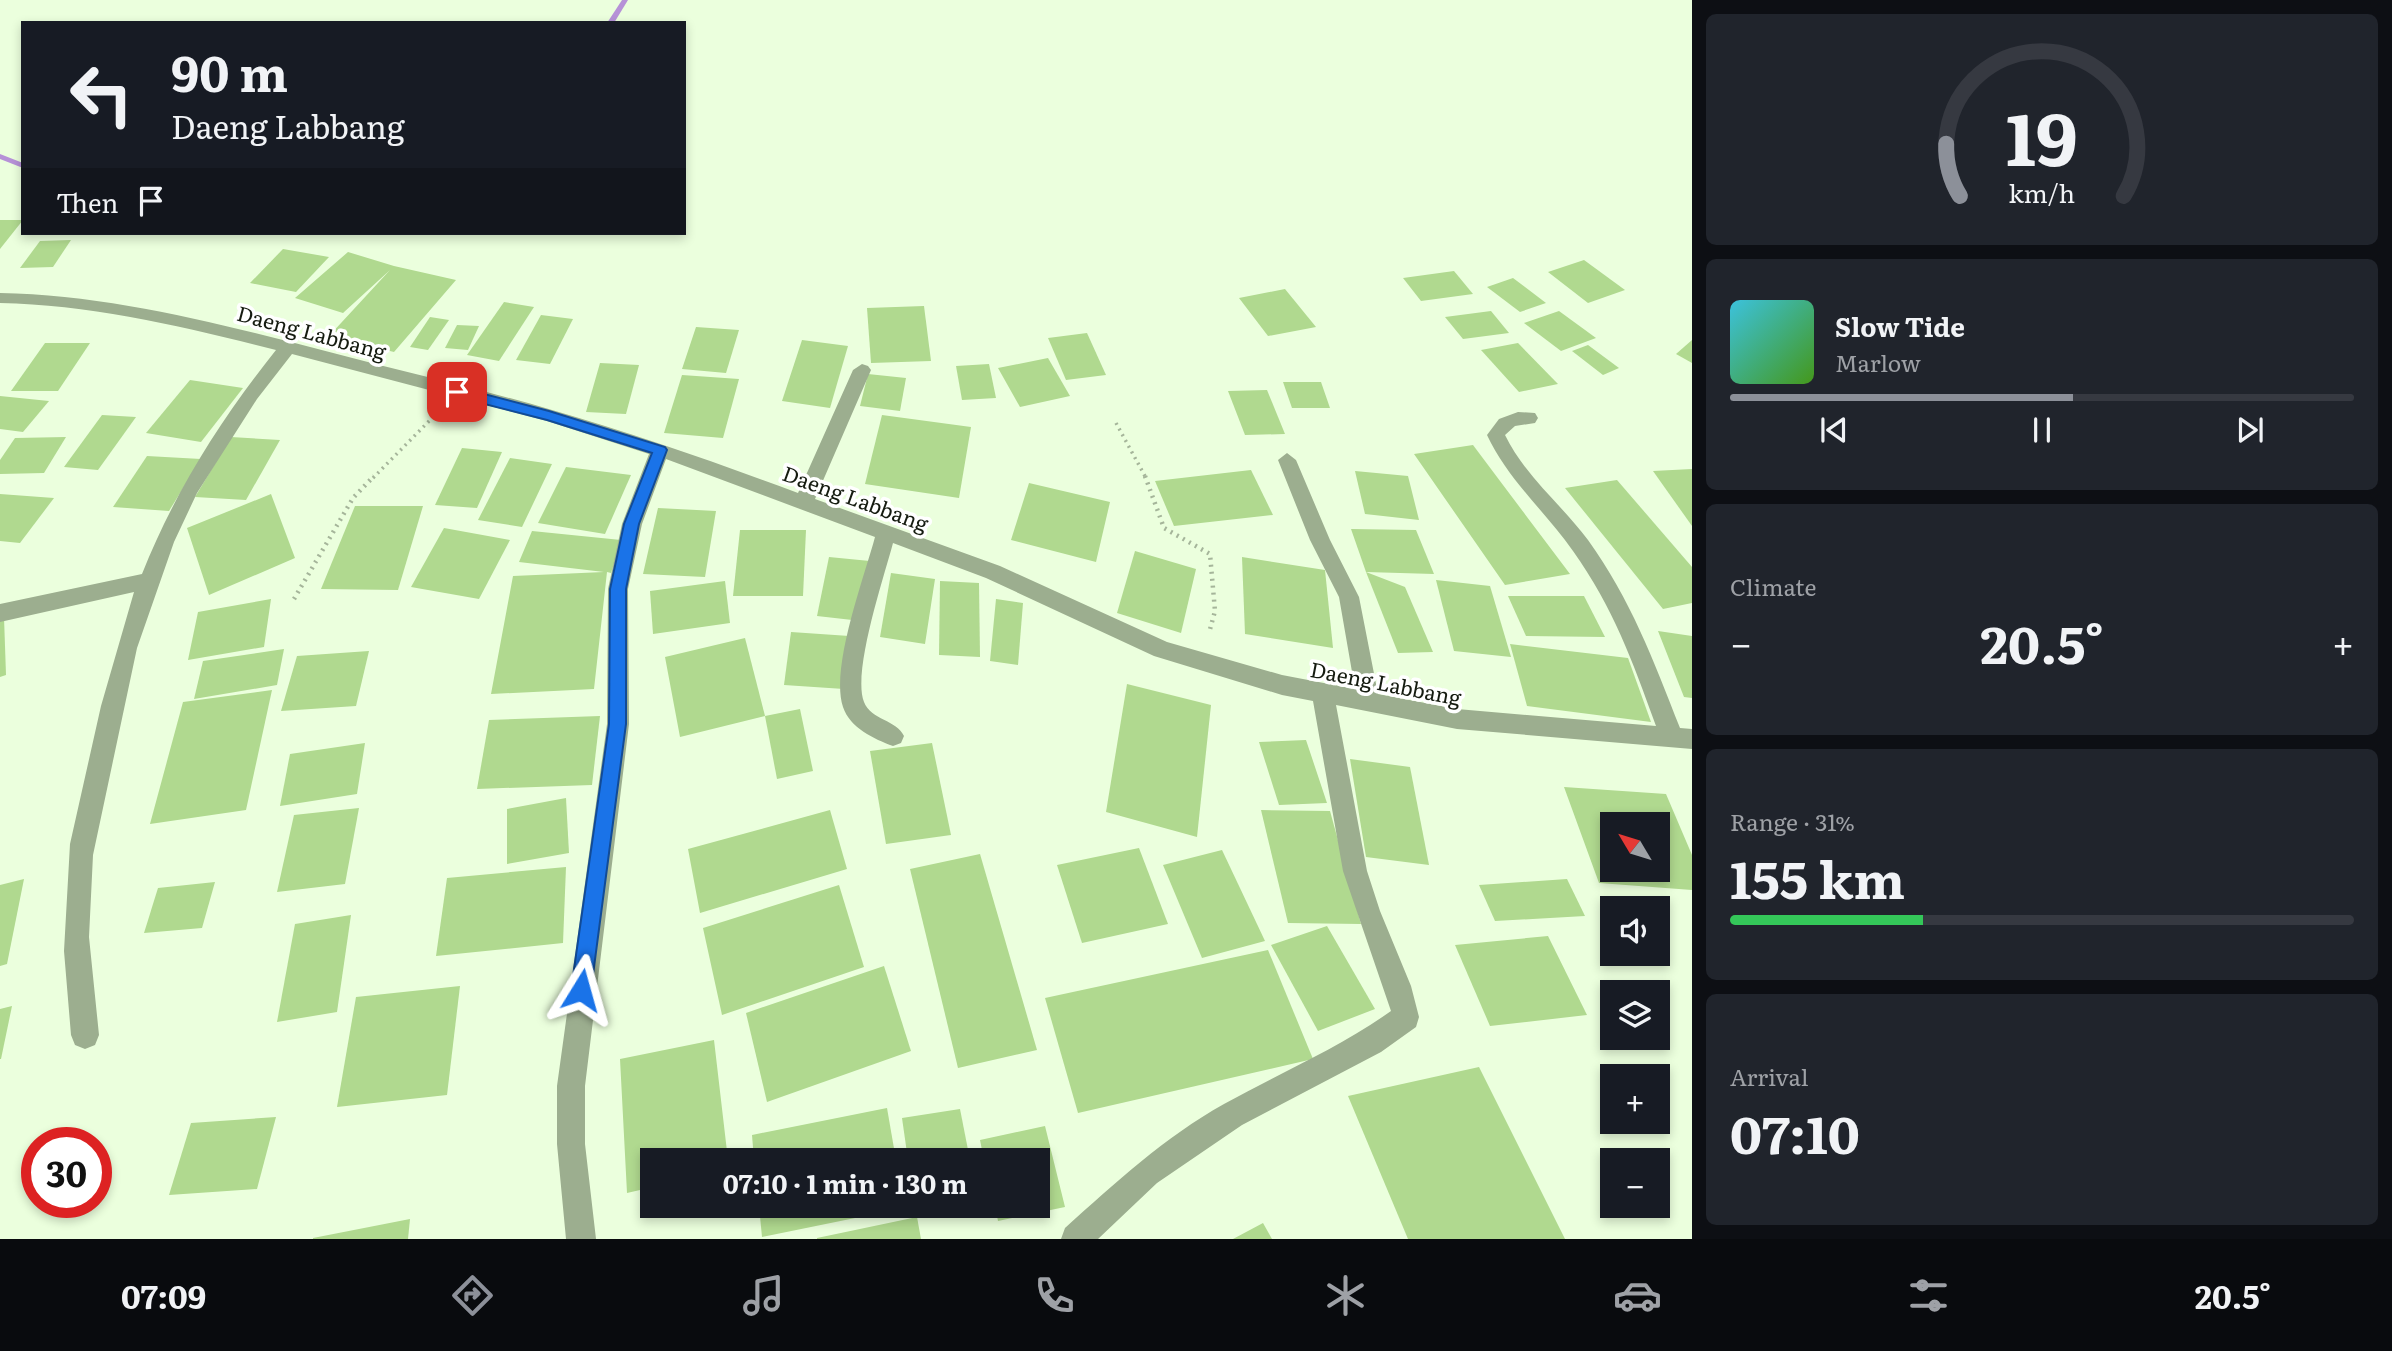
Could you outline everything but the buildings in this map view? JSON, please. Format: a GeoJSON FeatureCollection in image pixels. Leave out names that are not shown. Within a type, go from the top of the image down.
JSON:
{"type":"FeatureCollection","features":[{"type":"Feature","properties":{"kind":"street","name":"Daeng Labbang"},"geometry":{"type":"LineString","coordinates":[[0,298],[55,299],[209,327],[549,415],[660,450],[993,572],[1162,650],[1323,694],[1457,719],[1682,738]]}},
{"type":"Feature","properties":{"kind":"street"},"geometry":{"type":"LineString","coordinates":[[85,1035],[77,926],[84,834],[122,656],[146,581],[195,476],[260,379],[289,346]]}},
{"type":"Feature","properties":{"kind":"street"},"geometry":{"type":"LineString","coordinates":[[804,502],[862,370]]}},
{"type":"Feature","properties":{"kind":"street"},"geometry":{"type":"LineString","coordinates":[[1529,418],[1511,419],[1501,425],[1496,435],[1501,448],[1528,485],[1577,541],[1611,590],[1682,738]]}},
{"type":"Feature","properties":{"kind":"street"},"geometry":{"type":"LineString","coordinates":[[581,1239],[571,1144],[571,1087],[578,1016],[618,724],[618,589],[632,524],[660,450]]}},
{"type":"Feature","properties":{"kind":"street"},"geometry":{"type":"LineString","coordinates":[[1287,460],[1320,540],[1349,597],[1369,703]]}},
{"type":"Feature","properties":{"kind":"street"},"geometry":{"type":"LineString","coordinates":[[886,532],[855,653],[850,686],[854,707],[866,720],[893,736]]}},
{"type":"Feature","properties":{"kind":"street"},"geometry":{"type":"LineString","coordinates":[[0,613],[146,581]]}},
{"type":"Feature","properties":{"kind":"street"},"geometry":{"type":"LineString","coordinates":[[1076,1239],[1147,1173],[1232,1115],[1371,1042],[1406,1017],[1400,987],[1363,900],[1347,845],[1323,694]]}},
{"type":"Feature","properties":{"kind":"path"},"geometry":{"type":"LineString","coordinates":[[295,599],[353,498],[457,392]]}},
{"type":"Feature","properties":{"kind":"path"},"geometry":{"type":"LineString","coordinates":[[1116,423],[1150,486],[1164,528],[1210,554],[1214,611],[1203,661]]}},
{"type":"Feature","properties":{"kind":"waterway"},"geometry":{"type":"LineString","coordinates":[[611,21],[625,0]]}},
{"type":"Feature","properties":{"kind":"waterway"},"geometry":{"type":"LineString","coordinates":[[0,156],[21,165]]}},
{"type":"Feature","properties":{"kind":"route"},"geometry":{"type":"LineString","coordinates":[[457,392],[549,415],[660,450],[632,524],[618,589],[618,724],[581,990]]}}]}
